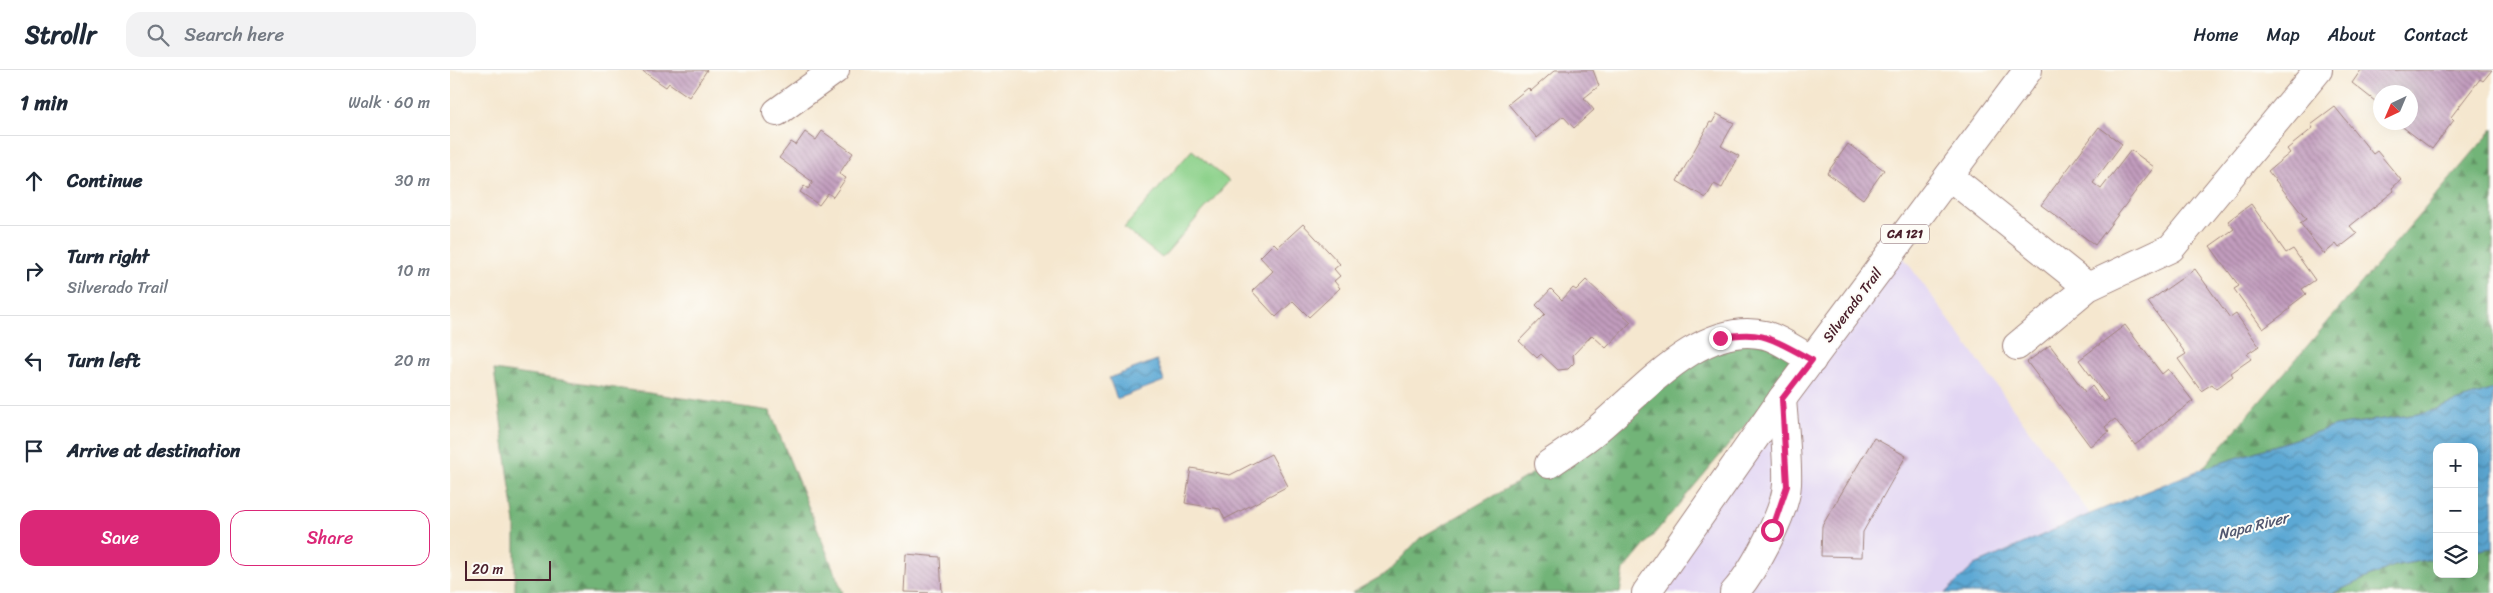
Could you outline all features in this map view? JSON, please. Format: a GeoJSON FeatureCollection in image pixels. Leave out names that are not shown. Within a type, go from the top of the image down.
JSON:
{"type":"FeatureCollection","features":[{"type":"Feature","properties":{"kind":"main road"},"geometry":{"type":"LineString","coordinates":[[777,112],[835,70]]}},
{"type":"Feature","properties":{"kind":"main road","name":"Silverado Trail"},"geometry":{"type":"LineString","coordinates":[[1646,593],[1782,399],[2028,70]]}},
{"type":"Feature","properties":{"kind":"main road"},"geometry":{"type":"LineString","coordinates":[[2017,346],[2088,287],[2171,248],[2318,70]]}},
{"type":"Feature","properties":{"kind":"main road"},"geometry":{"type":"LineString","coordinates":[[1949,176],[2088,287]]}},
{"type":"Feature","properties":{"kind":"main road"},"geometry":{"type":"LineString","coordinates":[[1549,464],[1592,434],[1694,348],[1720,338],[1741,333],[1765,335],[1812,360]]}},
{"type":"Feature","properties":{"kind":"main road"},"geometry":{"type":"LineString","coordinates":[[1734,593],[1748,578],[1772,530],[1787,486],[1782,399]]}},
{"type":"Feature","properties":{"kind":"shaded area"},"geometry":{"type":"Polygon","coordinates":[[[1896,247],[2090,514],[1975,565],[1945,593],[1646,593],[1896,247]]]}},
{"type":"Feature","properties":{"kind":"green space"},"geometry":{"type":"Polygon","coordinates":[[[2493,129],[2493,389],[2425,413],[2335,426],[2202,469],[2493,129]]]}},
{"type":"Feature","properties":{"kind":"green space"},"geometry":{"type":"Polygon","coordinates":[[[1192,150],[1229,181],[1162,258],[1124,228],[1192,150]]]}},
{"type":"Feature","properties":{"kind":"green space"},"geometry":{"type":"Polygon","coordinates":[[[1720,338],[1808,350],[1624,570],[1620,593],[1352,593],[1387,573],[1420,538],[1549,464],[1720,338]]]}},
{"type":"Feature","properties":{"kind":"green space"},"geometry":{"type":"Polygon","coordinates":[[[494,370],[770,411],[843,593],[515,593],[515,523],[494,370]]]}},
{"type":"Feature","properties":{"kind":"green space"},"geometry":{"type":"Polygon","coordinates":[[[2493,548],[2493,593],[2333,593],[2393,566],[2433,559],[2433,578],[2478,578],[2478,550],[2493,548]]]}},
{"type":"Feature","properties":{"kind":"water"},"geometry":{"type":"Polygon","coordinates":[[[1157,360],[1164,381],[1117,399],[1109,378],[1157,360]]]}},
{"type":"Feature","properties":{"kind":"water","name":"Napa River"},"geometry":{"type":"Polygon","coordinates":[[[2493,389],[2493,548],[2478,550],[2478,443],[2433,443],[2433,559],[2393,566],[2333,593],[1945,593],[1975,565],[2090,514],[2202,469],[2335,426],[2425,413],[2493,389]]]}},
{"type":"Feature","properties":{"kind":"building"},"geometry":{"type":"Polygon","coordinates":[[[641,70],[707,70],[689,97],[669,83],[666,87],[641,70]]]}},
{"type":"Feature","properties":{"kind":"building"},"geometry":{"type":"Polygon","coordinates":[[[1555,70],[1593,70],[1599,86],[1584,98],[1594,110],[1574,128],[1563,116],[1537,138],[1508,104],[1528,88],[1531,91],[1555,70]]]}},
{"type":"Feature","properties":{"kind":"building"},"geometry":{"type":"Polygon","coordinates":[[[2361,70],[2492,70],[2483,81],[2480,79],[2451,117],[2454,120],[2432,149],[2407,130],[2418,130],[2418,85],[2373,85],[2373,100],[2352,83],[2361,70]]]}},
{"type":"Feature","properties":{"kind":"building"},"geometry":{"type":"Polygon","coordinates":[[[2335,107],[2373,154],[2377,151],[2401,180],[2392,188],[2394,191],[2350,226],[2357,234],[2339,248],[2336,244],[2324,254],[2300,223],[2306,219],[2268,171],[2290,153],[2287,149],[2313,128],[2311,125],[2335,107]]]}},
{"type":"Feature","properties":{"kind":"building"},"geometry":{"type":"Polygon","coordinates":[[[1717,114],[1734,123],[1721,146],[1739,156],[1722,188],[1714,184],[1706,198],[1677,181],[1710,122],[1712,123],[1717,114]]]}},
{"type":"Feature","properties":{"kind":"building"},"geometry":{"type":"Polygon","coordinates":[[[2099,127],[2122,144],[2093,183],[2101,189],[2131,150],[2154,167],[2095,245],[2041,205],[2099,127]]]}},
{"type":"Feature","properties":{"kind":"building"},"geometry":{"type":"Polygon","coordinates":[[[822,131],[853,153],[839,174],[846,178],[833,197],[828,193],[819,205],[800,192],[804,186],[808,189],[813,182],[779,158],[791,142],[796,145],[805,132],[816,140],[822,131]]]}},
{"type":"Feature","properties":{"kind":"building"},"geometry":{"type":"Polygon","coordinates":[[[1848,144],[1884,170],[1863,199],[1827,173],[1848,144]]]}},
{"type":"Feature","properties":{"kind":"building"},"geometry":{"type":"Polygon","coordinates":[[[2251,204],[2286,253],[2293,249],[2315,280],[2302,289],[2306,294],[2289,307],[2290,309],[2263,329],[2234,289],[2239,286],[2210,246],[2234,229],[2228,221],[2251,204]]]}},
{"type":"Feature","properties":{"kind":"building"},"geometry":{"type":"Polygon","coordinates":[[[1303,224],[1340,264],[1334,269],[1340,276],[1334,281],[1340,288],[1309,317],[1293,301],[1276,317],[1252,291],[1273,271],[1260,257],[1274,243],[1278,247],[1303,224]]]}},
{"type":"Feature","properties":{"kind":"building"},"geometry":{"type":"Polygon","coordinates":[[[2195,269],[2230,318],[2236,314],[2259,346],[2247,354],[2251,359],[2231,373],[2233,376],[2216,389],[2212,384],[2201,391],[2178,359],[2186,354],[2148,302],[2195,269]]]}},
{"type":"Feature","properties":{"kind":"building"},"geometry":{"type":"Polygon","coordinates":[[[1586,280],[1631,322],[1606,348],[1592,335],[1573,355],[1574,363],[1568,369],[1558,370],[1541,354],[1537,358],[1519,341],[1545,314],[1536,305],[1551,289],[1562,300],[1573,288],[1576,290],[1586,280]]]}},
{"type":"Feature","properties":{"kind":"building"},"geometry":{"type":"Polygon","coordinates":[[[2125,325],[2162,374],[2168,369],[2193,401],[2135,445],[2115,419],[2105,427],[2109,432],[2090,446],[2027,362],[2050,345],[2085,392],[2092,386],[2104,402],[2108,399],[2079,360],[2125,325]]]}},
{"type":"Feature","properties":{"kind":"building"},"geometry":{"type":"Polygon","coordinates":[[[1874,438],[1906,456],[1863,532],[1862,557],[1821,556],[1822,526],[1874,438]]]}},
{"type":"Feature","properties":{"kind":"building"},"geometry":{"type":"Polygon","coordinates":[[[1271,454],[1288,486],[1225,519],[1220,509],[1185,503],[1191,468],[1230,475],[1271,454]]]}},
{"type":"Feature","properties":{"kind":"building"},"geometry":{"type":"Polygon","coordinates":[[[906,554],[940,557],[942,593],[904,592],[906,554]]]}},
{"type":"Feature","properties":{"kind":"route"},"geometry":{"type":"LineString","coordinates":[[1720,338],[1741,333],[1765,335],[1812,360],[1782,399],[1787,486],[1772,530]]}}]}
